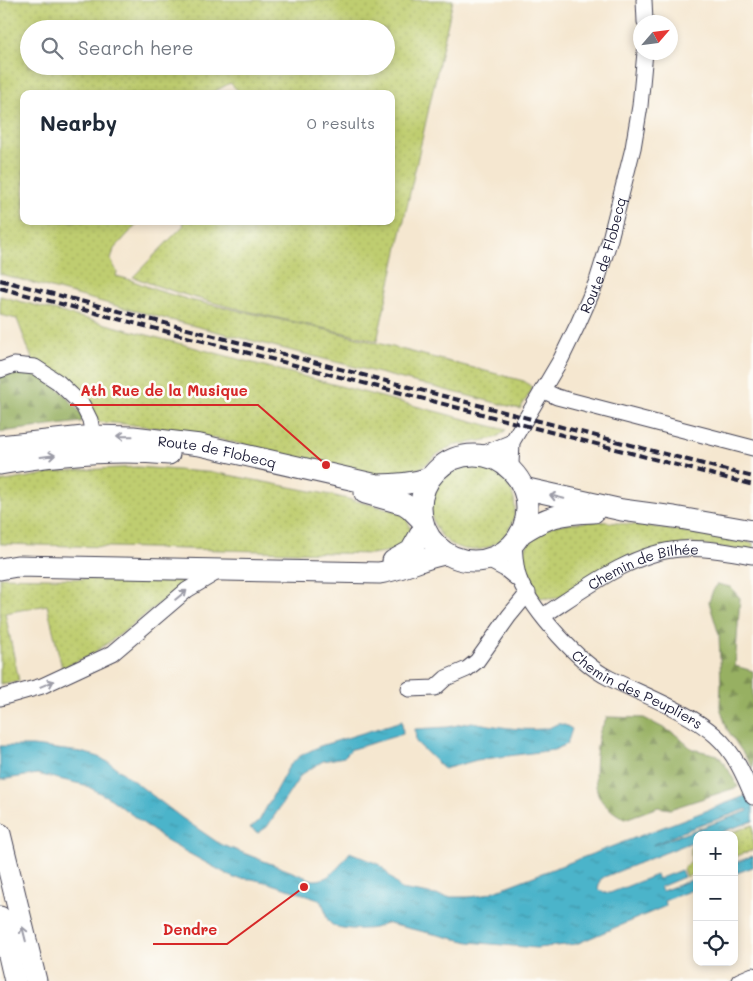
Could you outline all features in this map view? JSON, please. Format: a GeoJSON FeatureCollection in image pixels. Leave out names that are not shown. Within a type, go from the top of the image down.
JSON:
{"type":"FeatureCollection","features":[{"type":"Feature","properties":{"kind":"highway","name":"Route de Flobecq"},"geometry":{"type":"LineString","coordinates":[[0,446],[93,436],[133,436],[200,445],[376,485],[400,485],[430,478]]}},
{"type":"Feature","properties":{"kind":"highway","name":"Route de Flobecq"},"geometry":{"type":"LineString","coordinates":[[0,464],[68,454],[114,452],[195,456],[240,463],[376,495],[404,504],[410,508],[423,524]]}},
{"type":"Feature","properties":{"kind":"highway"},"geometry":{"type":"LineString","coordinates":[[517,539],[525,523],[526,499],[520,483],[507,467],[494,459],[480,455],[468,455],[447,462],[430,478],[421,498],[423,524],[430,539],[445,554],[467,562],[488,560],[506,551],[517,539],[548,518],[564,514],[622,510]]}},
{"type":"Feature","properties":{"kind":"highway"},"geometry":{"type":"LineString","coordinates":[[520,483],[622,510],[753,531]]}},
{"type":"Feature","properties":{"kind":"highway"},"geometry":{"type":"LineString","coordinates":[[0,554],[375,565],[400,558],[411,551],[423,524]]}},
{"type":"Feature","properties":{"kind":"highway"},"geometry":{"type":"LineString","coordinates":[[0,569],[17,566],[379,573],[397,569],[418,560],[445,554]]}},
{"type":"Feature","properties":{"kind":"highway"},"geometry":{"type":"LineString","coordinates":[[0,834],[36,981]]}},
{"type":"Feature","properties":{"kind":"highway"},"geometry":{"type":"LineString","coordinates":[[0,917],[16,981]]}},
{"type":"Feature","properties":{"kind":"street"},"geometry":{"type":"LineString","coordinates":[[644,0],[645,15]]}},
{"type":"Feature","properties":{"kind":"street","name":"Route de Flobecq"},"geometry":{"type":"LineString","coordinates":[[512,442],[578,324],[597,281],[633,148],[640,106],[644,60]]}},
{"type":"Feature","properties":{"kind":"street"},"geometry":{"type":"LineString","coordinates":[[0,370],[14,365],[35,367],[58,382],[83,406],[90,420],[93,436]]}},
{"type":"Feature","properties":{"kind":"street"},"geometry":{"type":"LineString","coordinates":[[542,390],[556,396],[753,448]]}},
{"type":"Feature","properties":{"kind":"street"},"geometry":{"type":"LineString","coordinates":[[480,455],[512,442],[511,464],[520,483]]}},
{"type":"Feature","properties":{"kind":"street","name":"Chemin des Peupliers"},"geometry":{"type":"LineString","coordinates":[[517,539],[516,562],[524,587]]}},
{"type":"Feature","properties":{"kind":"street","name":"Chemin de Bilhée"},"geometry":{"type":"LineString","coordinates":[[543,616],[605,576],[637,560],[658,553],[679,549],[703,549],[753,556]]}},
{"type":"Feature","properties":{"kind":"street","name":"Chemin des Peupliers"},"geometry":{"type":"LineString","coordinates":[[488,560],[505,569],[524,587],[543,616],[575,653],[607,677],[698,722],[714,734],[731,752],[753,797]]}},
{"type":"Feature","properties":{"kind":"street"},"geometry":{"type":"LineString","coordinates":[[0,698],[42,686],[113,653],[187,590],[220,570]]}},
{"type":"Feature","properties":{"kind":"street"},"geometry":{"type":"LineString","coordinates":[[409,689],[435,688],[446,678],[467,669],[477,661],[509,616],[524,587]]}},
{"type":"Feature","properties":{"kind":"street"},"geometry":{"type":"LineString","coordinates":[[739,981],[753,975]]}},
{"type":"Feature","properties":{"kind":"green space"},"geometry":{"type":"Polygon","coordinates":[[[0,0],[453,0],[377,341],[193,297],[133,277],[184,225],[395,225],[395,90],[237,90],[230,83],[217,90],[20,90],[20,225],[136,225],[114,249],[111,260],[117,272],[116,276],[190,300],[327,330],[524,381],[533,388],[520,409],[124,308],[0,274],[0,0]]]}},
{"type":"Feature","properties":{"kind":"green space"},"geometry":{"type":"Polygon","coordinates":[[[0,296],[506,430],[496,438],[452,446],[436,455],[423,467],[390,476],[369,475],[200,435],[166,429],[98,422],[51,374],[32,359],[17,319],[0,315],[0,296]]]}},
{"type":"Feature","properties":{"kind":"green space"},"geometry":{"type":"Polygon","coordinates":[[[26,373],[36,375],[58,388],[83,416],[81,422],[0,432],[0,376],[26,373]]]}},
{"type":"Feature","properties":{"kind":"green space"},"geometry":{"type":"Polygon","coordinates":[[[473,466],[489,469],[503,478],[512,492],[515,508],[512,524],[503,538],[489,547],[473,550],[457,547],[443,538],[434,524],[431,508],[434,492],[443,478],[457,469],[473,466]]]}},
{"type":"Feature","properties":{"kind":"green space"},"geometry":{"type":"Polygon","coordinates":[[[137,467],[218,473],[331,495],[397,511],[408,521],[411,530],[409,540],[398,549],[371,554],[0,544],[0,482],[64,471],[137,467]]]}},
{"type":"Feature","properties":{"kind":"green space"},"geometry":{"type":"Polygon","coordinates":[[[597,521],[648,526],[753,543],[753,552],[690,543],[557,598],[539,597],[523,570],[525,568],[522,554],[530,540],[554,525],[597,521]]]}},
{"type":"Feature","properties":{"kind":"green space"},"geometry":{"type":"Polygon","coordinates":[[[0,577],[187,581],[122,633],[89,656],[62,668],[47,605],[5,613],[19,681],[0,684],[0,577]]]}},
{"type":"Feature","properties":{"kind":"green space"},"geometry":{"type":"Polygon","coordinates":[[[718,584],[730,587],[740,598],[735,666],[753,671],[753,768],[727,729],[720,707],[719,635],[709,602],[713,590],[718,584]]]}},
{"type":"Feature","properties":{"kind":"green space"},"geometry":{"type":"Polygon","coordinates":[[[607,717],[644,718],[675,734],[692,749],[718,755],[738,787],[670,809],[658,807],[625,819],[603,803],[596,786],[597,746],[600,731],[607,717]]]}},
{"type":"Feature","properties":{"kind":"green space"},"geometry":{"type":"Polygon","coordinates":[[[753,825],[753,850],[738,856],[738,831],[736,831],[753,825]]]}},
{"type":"Feature","properties":{"kind":"green space"},"geometry":{"type":"Polygon","coordinates":[[[693,845],[693,874],[686,877],[683,869],[691,861],[691,846],[693,845]]]}},
{"type":"Feature","properties":{"kind":"water"},"geometry":{"type":"Polygon","coordinates":[[[402,721],[403,734],[352,749],[344,757],[323,761],[301,775],[267,827],[258,833],[250,828],[259,821],[289,766],[300,756],[320,746],[402,721]]]}},
{"type":"Feature","properties":{"kind":"water"},"geometry":{"type":"Polygon","coordinates":[[[472,722],[525,729],[543,729],[556,724],[562,724],[572,729],[567,744],[554,750],[477,760],[444,769],[416,742],[415,729],[448,727],[472,722]]]}},
{"type":"Feature","properties":{"kind":"water"},"geometry":{"type":"Polygon","coordinates":[[[0,746],[33,746],[81,752],[96,756],[110,763],[182,818],[220,844],[313,880],[319,880],[330,875],[339,867],[350,852],[380,865],[401,889],[447,897],[484,895],[753,793],[753,821],[724,831],[693,831],[693,842],[600,880],[598,889],[610,893],[656,875],[658,879],[681,870],[684,877],[660,887],[662,891],[693,879],[693,890],[664,901],[666,906],[576,944],[536,948],[469,942],[385,923],[375,928],[364,929],[334,926],[327,918],[324,907],[316,898],[265,882],[234,878],[168,842],[111,799],[85,785],[37,774],[0,780],[0,746]],[[747,809],[687,830],[653,845],[748,811],[747,809]]]}},
{"type":"Feature","properties":{"kind":"water"},"geometry":{"type":"Polygon","coordinates":[[[753,856],[753,867],[738,873],[738,862],[753,856]]]}},
{"type":"Feature","properties":{"kind":"railway"},"geometry":{"type":"LineString","coordinates":[[0,280],[753,477]]}},
{"type":"Feature","properties":{"kind":"railway"},"geometry":{"type":"LineString","coordinates":[[0,288],[753,485]]}},
{"type":"Feature","properties":{"kind":"place","name":"Ath Rue de la Musique"},"geometry":{"type":"Point","coordinates":[326,465]}},
{"type":"Feature","properties":{"kind":"place","name":"Dendre"},"geometry":{"type":"Point","coordinates":[304,887]}}]}
